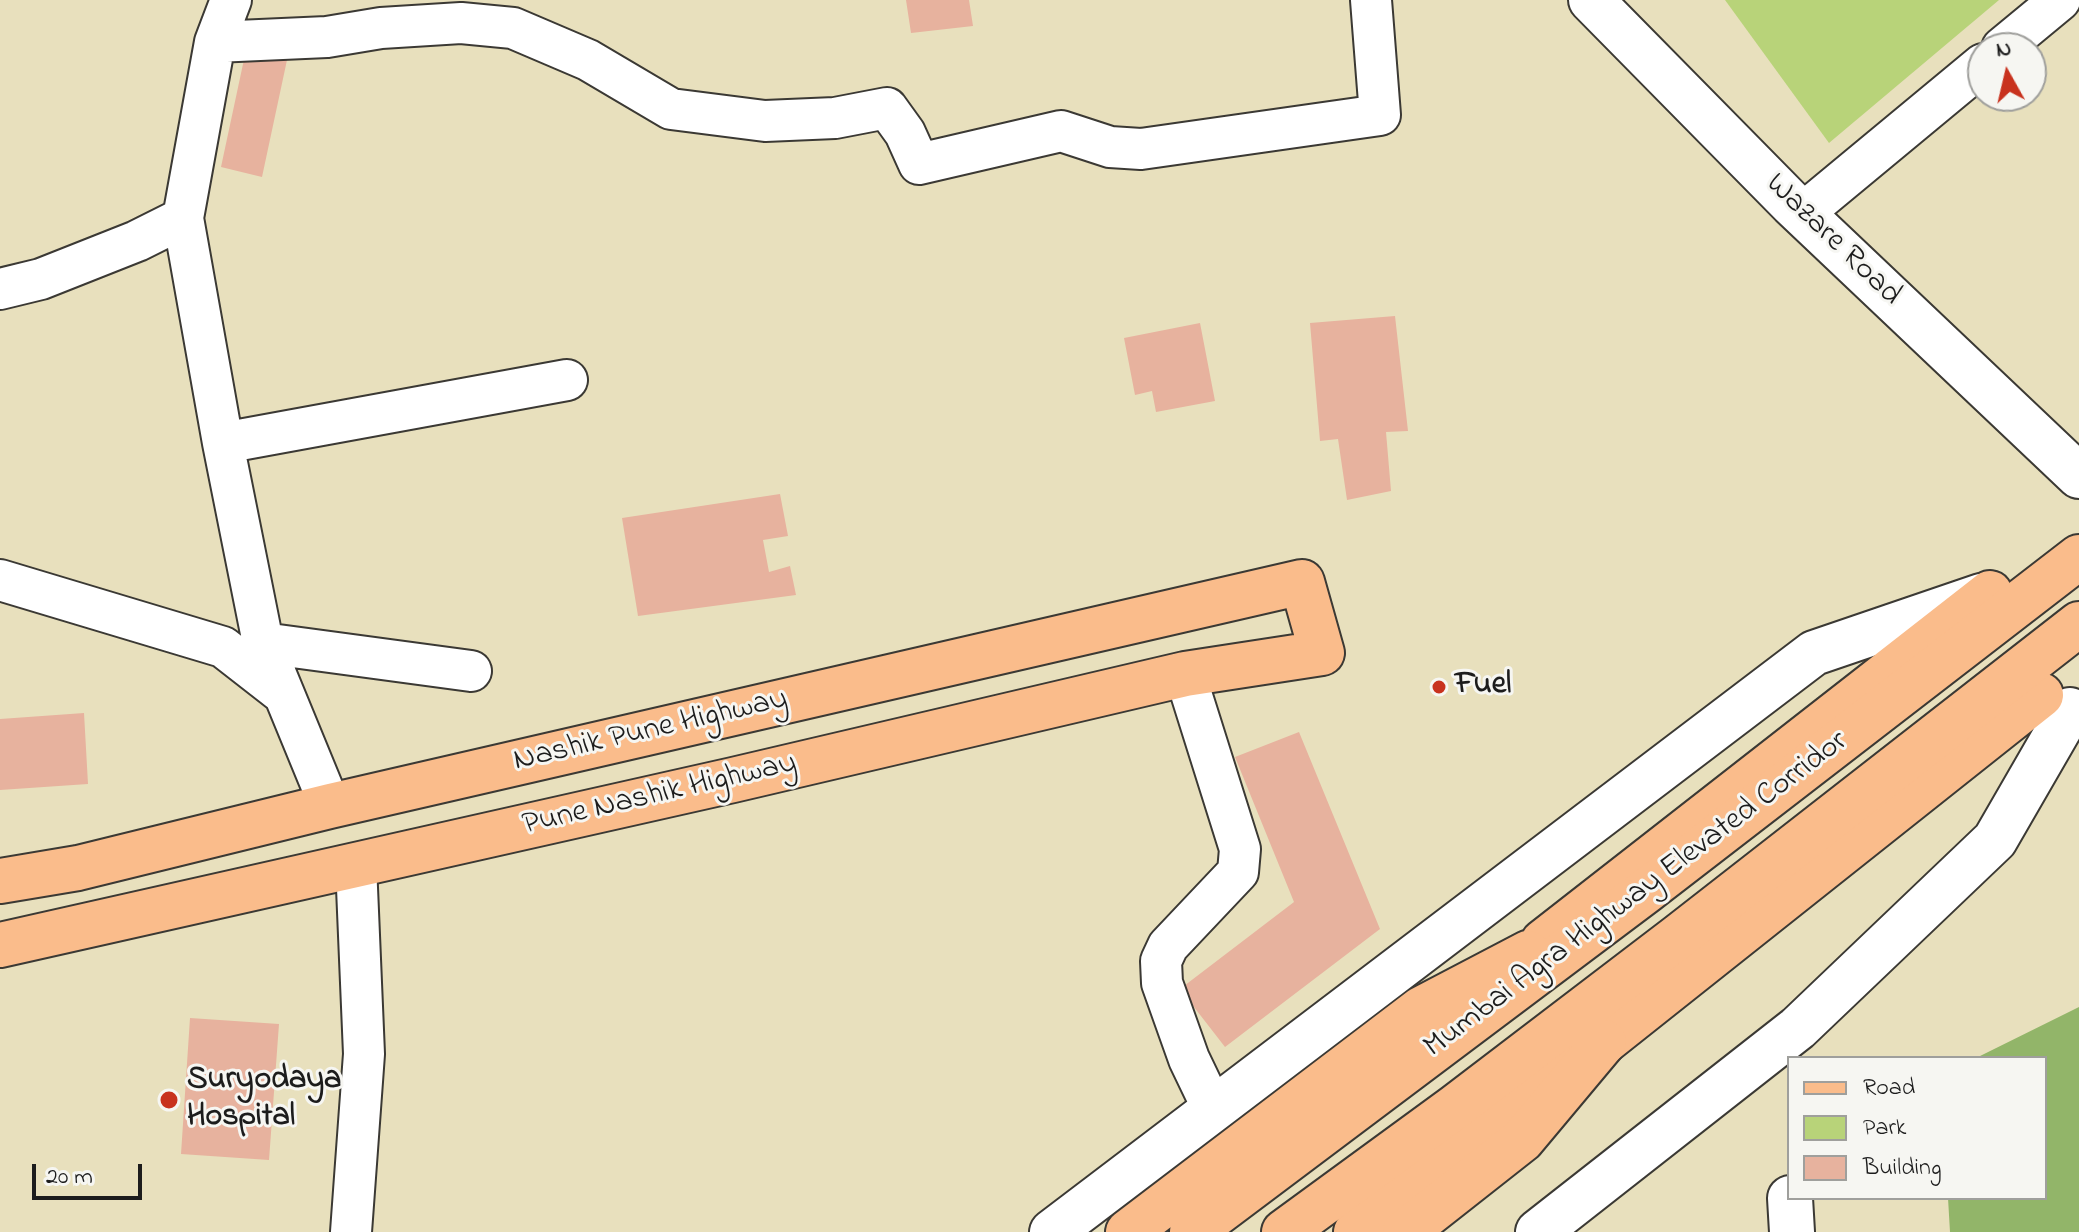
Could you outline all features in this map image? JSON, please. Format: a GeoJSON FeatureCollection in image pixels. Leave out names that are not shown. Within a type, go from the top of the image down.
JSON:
{"type":"FeatureCollection","features":[{"type":"Feature","properties":{"kind":"main road","name":"Mumbai Agra Highway Elevated Corridor"},"geometry":{"type":"LineString","coordinates":[[1192,1232],[1646,891],[2079,557]]}},
{"type":"Feature","properties":{"kind":"main road","name":"Pune Nashik Highway"},"geometry":{"type":"LineString","coordinates":[[0,945],[733,780],[1185,674],[1322,653],[1302,582]]}},
{"type":"Feature","properties":{"kind":"main road","name":"Nashik Pune Highway"},"geometry":{"type":"LineString","coordinates":[[0,881],[78,868],[330,806],[1302,582]]}},
{"type":"Feature","properties":{"kind":"main road"},"geometry":{"type":"LineString","coordinates":[[1163,1232],[1532,951],[1990,593]]}},
{"type":"Feature","properties":{"kind":"main road","name":"Mumbai Agra Highway Elevated Corridor"},"geometry":{"type":"LineString","coordinates":[[1284,1232],[1455,1107],[1667,945],[2079,624]]}},
{"type":"Feature","properties":{"kind":"main road"},"geometry":{"type":"LineString","coordinates":[[1356,1232],[2056,703]]}},
{"type":"Feature","properties":{"kind":"main road"},"geometry":{"type":"LineString","coordinates":[[1128,1232],[1421,1009],[1532,951]]}},
{"type":"Feature","properties":{"kind":"main road"},"geometry":{"type":"LineString","coordinates":[[1405,1232],[1522,1140],[1604,1042]]}},
{"type":"Feature","properties":{"kind":"street"},"geometry":{"type":"LineString","coordinates":[[231,0],[215,42],[183,218],[263,643],[330,806]]}},
{"type":"Feature","properties":{"kind":"street"},"geometry":{"type":"LineString","coordinates":[[215,42],[327,37],[381,28],[461,23],[513,28],[588,60],[671,109],[765,121],[835,118],[887,108],[905,133],[919,164],[1061,131],[1110,147],[1141,149],[1380,115],[1371,0]]}},
{"type":"Feature","properties":{"kind":"street","name":"Wazare Road"},"geometry":{"type":"LineString","coordinates":[[1591,0],[1802,214],[2079,476]]}},
{"type":"Feature","properties":{"kind":"street"},"geometry":{"type":"LineString","coordinates":[[2021,32],[2060,0]]}},
{"type":"Feature","properties":{"kind":"street"},"geometry":{"type":"LineString","coordinates":[[1802,214],[1967,77]]}},
{"type":"Feature","properties":{"kind":"street"},"geometry":{"type":"LineString","coordinates":[[0,289],[41,279],[137,241],[183,218]]}},
{"type":"Feature","properties":{"kind":"street"},"geometry":{"type":"LineString","coordinates":[[223,443],[567,380]]}},
{"type":"Feature","properties":{"kind":"street"},"geometry":{"type":"LineString","coordinates":[[0,580],[223,647],[286,696]]}},
{"type":"Feature","properties":{"kind":"street"},"geometry":{"type":"LineString","coordinates":[[1052,1232],[1814,653],[1990,593]]}},
{"type":"Feature","properties":{"kind":"street"},"geometry":{"type":"LineString","coordinates":[[263,643],[471,671]]}},
{"type":"Feature","properties":{"kind":"street"},"geometry":{"type":"LineString","coordinates":[[1185,674],[1240,849],[1238,872],[1168,946],[1161,961],[1162,983],[1189,1059],[1213,1109]]}},
{"type":"Feature","properties":{"kind":"street"},"geometry":{"type":"LineString","coordinates":[[1538,1232],[1797,1043],[1995,840],[2056,703]]}},
{"type":"Feature","properties":{"kind":"street"},"geometry":{"type":"LineString","coordinates":[[351,1232],[364,1054],[356,864]]}},
{"type":"Feature","properties":{"kind":"street"},"geometry":{"type":"LineString","coordinates":[[1790,1200],[1792,1232]]}},
{"type":"Feature","properties":{"kind":"green space"},"geometry":{"type":"Polygon","coordinates":[[[1725,0],[1999,0],[1829,143],[1725,0]]]}},
{"type":"Feature","properties":{"kind":"green space"},"geometry":{"type":"Polygon","coordinates":[[[2079,1007],[2079,1232],[1950,1232],[1948,1200],[2047,1200],[2047,1056],[1980,1056],[2079,1007]]]}},
{"type":"Feature","properties":{"kind":"building"},"geometry":{"type":"Polygon","coordinates":[[[906,0],[969,0],[973,26],[911,33],[906,0]]]}},
{"type":"Feature","properties":{"kind":"building"},"geometry":{"type":"Polygon","coordinates":[[[246,50],[287,60],[262,177],[221,167],[246,50]]]}},
{"type":"Feature","properties":{"kind":"building"},"geometry":{"type":"Polygon","coordinates":[[[1395,316],[1408,431],[1386,432],[1391,491],[1347,500],[1338,439],[1320,441],[1310,323],[1395,316]]]}},
{"type":"Feature","properties":{"kind":"building"},"geometry":{"type":"Polygon","coordinates":[[[1200,323],[1215,401],[1156,412],[1152,391],[1135,395],[1124,338],[1200,323]]]}},
{"type":"Feature","properties":{"kind":"building"},"geometry":{"type":"Polygon","coordinates":[[[780,494],[788,536],[763,540],[769,572],[790,566],[796,595],[638,616],[622,518],[780,494]]]}},
{"type":"Feature","properties":{"kind":"building"},"geometry":{"type":"Polygon","coordinates":[[[84,713],[88,784],[0,790],[0,719],[84,713]]]}},
{"type":"Feature","properties":{"kind":"building"},"geometry":{"type":"Polygon","coordinates":[[[1299,732],[1380,929],[1225,1047],[1180,989],[1294,902],[1235,757],[1299,732]]]}},
{"type":"Feature","properties":{"kind":"building"},"geometry":{"type":"Polygon","coordinates":[[[190,1018],[279,1024],[269,1160],[181,1154],[190,1018]]]}},
{"type":"Feature","properties":{"kind":"place","name":"Fuel"},"geometry":{"type":"Point","coordinates":[1439,687]}},
{"type":"Feature","properties":{"kind":"place","name":"Suryodaya Hospital"},"geometry":{"type":"Point","coordinates":[169,1100]}}]}
